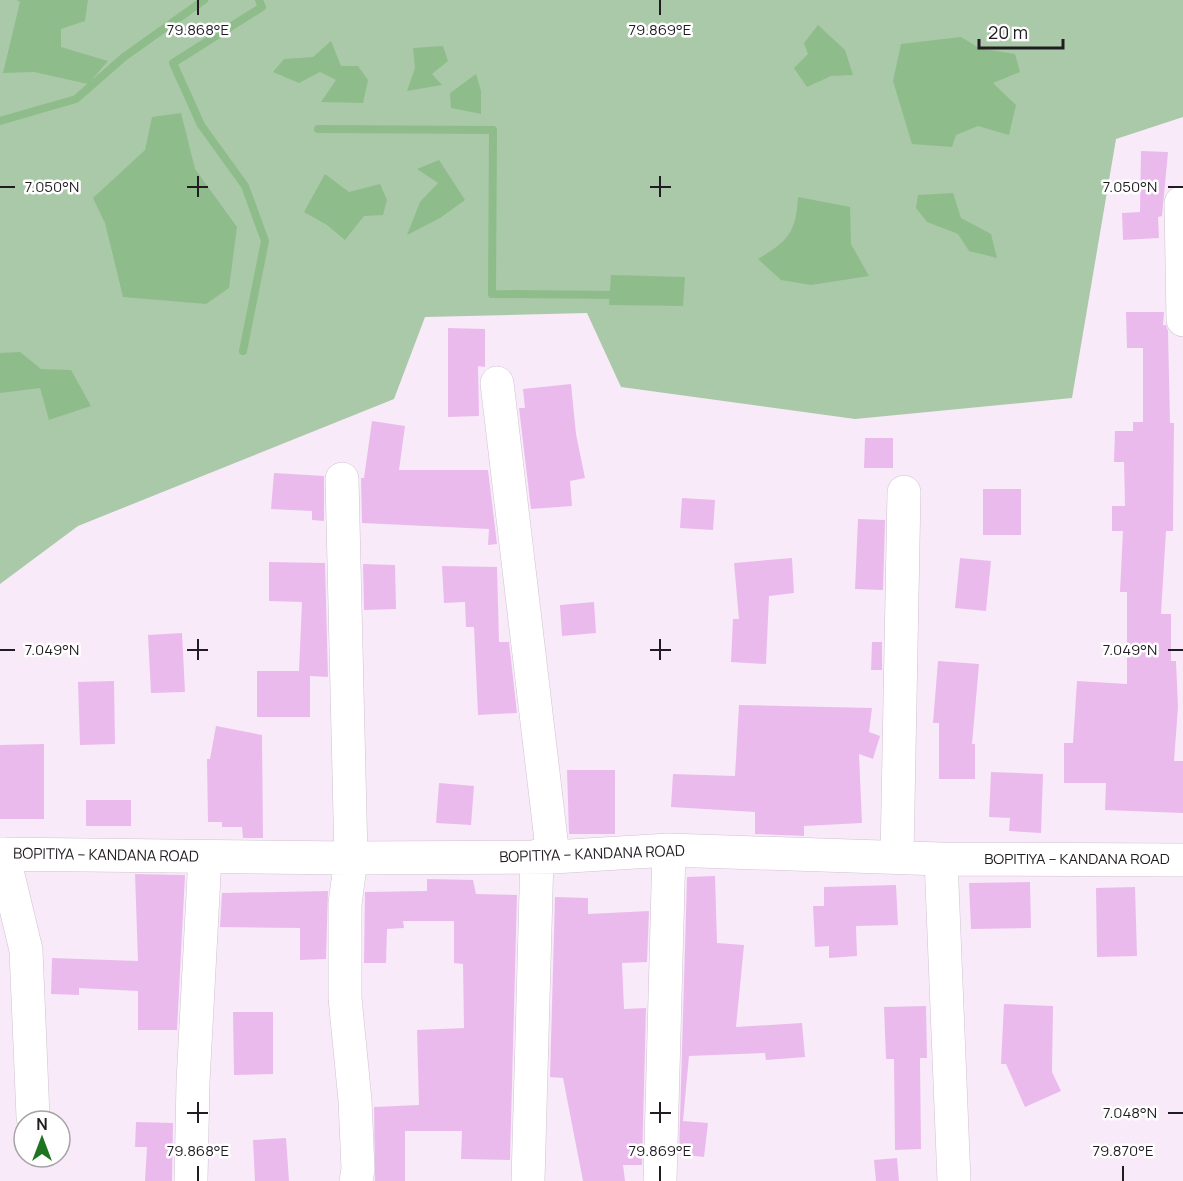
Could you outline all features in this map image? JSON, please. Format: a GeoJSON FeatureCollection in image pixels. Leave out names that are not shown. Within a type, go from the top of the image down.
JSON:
{"type":"FeatureCollection","features":[{"type":"Feature","properties":{"kind":"street"},"geometry":{"type":"LineString","coordinates":[[1181,203],[1183,320]]}},
{"type":"Feature","properties":{"kind":"street"},"geometry":{"type":"LineString","coordinates":[[497,383],[545,857],[528,1181]]}},
{"type":"Feature","properties":{"kind":"street"},"geometry":{"type":"LineString","coordinates":[[342,479],[351,858],[345,904],[345,998],[355,1100],[358,1169],[356,1181]]}},
{"type":"Feature","properties":{"kind":"street"},"geometry":{"type":"LineString","coordinates":[[897,857],[904,492]]}},
{"type":"Feature","properties":{"kind":"street"},"geometry":{"type":"LineString","coordinates":[[660,1181],[669,850]]}},
{"type":"Feature","properties":{"kind":"street","name":"BOPITIYA – KANDANA ROAD"},"geometry":{"type":"LineString","coordinates":[[2,854],[351,858],[545,857],[669,850],[941,859],[1183,860]]}},
{"type":"Feature","properties":{"kind":"street"},"geometry":{"type":"LineString","coordinates":[[2,854],[26,950],[33,1109]]}},
{"type":"Feature","properties":{"kind":"street"},"geometry":{"type":"LineString","coordinates":[[191,1181],[193,1082],[205,857]]}},
{"type":"Feature","properties":{"kind":"street"},"geometry":{"type":"LineString","coordinates":[[941,859],[954,1181]]}},
{"type":"Feature","properties":{"kind":"shaded area"},"geometry":{"type":"Polygon","coordinates":[[[0,0],[1183,0],[1183,117],[1116,139],[1072,398],[855,419],[621,387],[587,313],[425,317],[394,399],[78,526],[0,584],[0,0]]]}},
{"type":"Feature","properties":{"kind":"shaded area"},"geometry":{"type":"Polygon","coordinates":[[[17,0],[88,0],[85,21],[61,29],[61,47],[108,61],[88,84],[34,72],[3,73],[20,2],[17,0]]]}},
{"type":"Feature","properties":{"kind":"shaded area"},"geometry":{"type":"Polygon","coordinates":[[[818,25],[845,50],[853,75],[831,76],[807,87],[794,68],[808,54],[804,43],[818,25]]]}},
{"type":"Feature","properties":{"kind":"shaded area"},"geometry":{"type":"Polygon","coordinates":[[[961,37],[979,48],[1015,54],[1020,72],[993,83],[1016,105],[1009,135],[978,126],[956,135],[952,147],[912,144],[893,81],[901,44],[961,37]]]}},
{"type":"Feature","properties":{"kind":"shaded area"},"geometry":{"type":"Polygon","coordinates":[[[331,41],[341,66],[358,66],[368,80],[363,103],[321,102],[336,80],[320,72],[299,83],[273,72],[284,59],[313,57],[331,41]]]}},
{"type":"Feature","properties":{"kind":"shaded area"},"geometry":{"type":"Polygon","coordinates":[[[443,46],[448,61],[432,74],[442,85],[407,91],[415,68],[413,48],[443,46]]]}},
{"type":"Feature","properties":{"kind":"shaded area"},"geometry":{"type":"Polygon","coordinates":[[[476,74],[481,91],[481,114],[451,108],[450,93],[476,74]]]}},
{"type":"Feature","properties":{"kind":"shaded area"},"geometry":{"type":"Polygon","coordinates":[[[181,113],[195,169],[237,227],[229,288],[206,304],[123,297],[105,223],[93,198],[145,150],[152,117],[181,113]]]}},
{"type":"Feature","properties":{"kind":"shaded area"},"geometry":{"type":"Polygon","coordinates":[[[439,160],[465,200],[440,218],[407,235],[420,202],[438,183],[417,169],[439,160]]]}},
{"type":"Feature","properties":{"kind":"shaded area"},"geometry":{"type":"Polygon","coordinates":[[[325,174],[349,192],[380,184],[387,200],[383,215],[364,216],[345,240],[327,225],[304,212],[325,174]]]}},
{"type":"Feature","properties":{"kind":"shaded area"},"geometry":{"type":"Polygon","coordinates":[[[953,193],[961,218],[991,234],[997,258],[969,251],[958,234],[927,222],[916,208],[918,195],[953,193]]]}},
{"type":"Feature","properties":{"kind":"shaded area"},"geometry":{"type":"Polygon","coordinates":[[[798,197],[850,207],[851,244],[869,276],[811,285],[781,280],[758,259],[777,247],[789,235],[795,219],[798,197]]]}},
{"type":"Feature","properties":{"kind":"shaded area"},"geometry":{"type":"Polygon","coordinates":[[[611,275],[685,277],[683,306],[609,305],[611,275]]]}},
{"type":"Feature","properties":{"kind":"shaded area"},"geometry":{"type":"Polygon","coordinates":[[[20,352],[41,369],[71,370],[91,406],[49,420],[40,388],[0,393],[0,353],[20,352]]]}},
{"type":"Feature","properties":{"kind":"building"},"geometry":{"type":"Polygon","coordinates":[[[1141,151],[1168,152],[1162,216],[1158,217],[1159,238],[1123,240],[1122,213],[1140,212],[1141,151]]]}},
{"type":"Feature","properties":{"kind":"building"},"geometry":{"type":"Polygon","coordinates":[[[1126,312],[1164,312],[1163,325],[1166,325],[1168,331],[1170,423],[1174,423],[1173,531],[1166,531],[1161,614],[1171,614],[1171,661],[1176,661],[1178,707],[1174,761],[1183,761],[1183,813],[1105,810],[1106,783],[1064,783],[1064,743],[1073,743],[1077,681],[1127,684],[1127,592],[1120,592],[1123,531],[1112,531],[1112,506],[1125,506],[1124,462],[1114,462],[1115,431],[1133,431],[1133,422],[1143,422],[1143,348],[1127,348],[1126,312]]]}},
{"type":"Feature","properties":{"kind":"building"},"geometry":{"type":"Polygon","coordinates":[[[448,328],[485,329],[485,367],[478,366],[479,416],[448,417],[448,328]]]}},
{"type":"Feature","properties":{"kind":"building"},"geometry":{"type":"Polygon","coordinates":[[[571,384],[576,434],[585,478],[570,481],[572,506],[531,509],[519,408],[525,408],[523,389],[571,384]]]}},
{"type":"Feature","properties":{"kind":"building"},"geometry":{"type":"Polygon","coordinates":[[[372,421],[405,426],[399,470],[488,470],[497,544],[488,545],[489,529],[362,523],[361,478],[364,478],[372,421]]]}},
{"type":"Feature","properties":{"kind":"building"},"geometry":{"type":"Polygon","coordinates":[[[865,438],[893,438],[893,468],[864,468],[865,438]]]}},
{"type":"Feature","properties":{"kind":"building"},"geometry":{"type":"Polygon","coordinates":[[[274,473],[324,476],[324,521],[312,520],[312,511],[271,509],[274,473]]]}},
{"type":"Feature","properties":{"kind":"building"},"geometry":{"type":"Polygon","coordinates":[[[983,489],[1021,489],[1021,535],[983,535],[983,489]]]}},
{"type":"Feature","properties":{"kind":"building"},"geometry":{"type":"Polygon","coordinates":[[[682,498],[715,500],[713,530],[680,528],[682,498]]]}},
{"type":"Feature","properties":{"kind":"building"},"geometry":{"type":"Polygon","coordinates":[[[858,519],[885,520],[883,590],[855,589],[858,519]]]}},
{"type":"Feature","properties":{"kind":"building"},"geometry":{"type":"Polygon","coordinates":[[[792,558],[794,593],[769,596],[766,664],[731,662],[733,619],[739,619],[734,563],[792,558]]]}},
{"type":"Feature","properties":{"kind":"building"},"geometry":{"type":"Polygon","coordinates":[[[960,558],[991,561],[986,611],[955,608],[960,558]]]}},
{"type":"Feature","properties":{"kind":"building"},"geometry":{"type":"Polygon","coordinates":[[[269,562],[325,563],[328,677],[310,676],[310,717],[257,717],[257,671],[299,671],[302,602],[269,601],[269,562]]]}},
{"type":"Feature","properties":{"kind":"building"},"geometry":{"type":"Polygon","coordinates":[[[363,564],[395,565],[396,609],[364,610],[363,564]]]}},
{"type":"Feature","properties":{"kind":"building"},"geometry":{"type":"Polygon","coordinates":[[[442,566],[497,567],[499,642],[509,642],[517,713],[478,715],[474,627],[466,627],[465,602],[444,603],[442,566]]]}},
{"type":"Feature","properties":{"kind":"building"},"geometry":{"type":"Polygon","coordinates":[[[594,602],[596,633],[562,636],[560,605],[594,602]]]}},
{"type":"Feature","properties":{"kind":"building"},"geometry":{"type":"Polygon","coordinates":[[[182,633],[185,692],[151,693],[148,635],[182,633]]]}},
{"type":"Feature","properties":{"kind":"building"},"geometry":{"type":"Polygon","coordinates":[[[872,642],[882,642],[882,670],[871,670],[872,642]]]}},
{"type":"Feature","properties":{"kind":"building"},"geometry":{"type":"Polygon","coordinates":[[[938,661],[979,664],[972,744],[975,744],[975,779],[939,779],[939,723],[933,723],[938,661]]]}},
{"type":"Feature","properties":{"kind":"building"},"geometry":{"type":"Polygon","coordinates":[[[114,681],[115,744],[80,745],[78,682],[114,681]]]}},
{"type":"Feature","properties":{"kind":"building"},"geometry":{"type":"Polygon","coordinates":[[[739,705],[872,708],[869,732],[880,736],[873,759],[859,754],[862,823],[804,826],[804,836],[755,834],[755,812],[671,807],[673,774],[735,776],[739,705]]]}},
{"type":"Feature","properties":{"kind":"building"},"geometry":{"type":"Polygon","coordinates":[[[216,726],[262,735],[263,838],[243,838],[242,827],[222,827],[222,822],[208,822],[207,759],[210,759],[216,726]]]}},
{"type":"Feature","properties":{"kind":"building"},"geometry":{"type":"Polygon","coordinates":[[[44,744],[44,819],[0,819],[0,745],[44,744]]]}},
{"type":"Feature","properties":{"kind":"building"},"geometry":{"type":"Polygon","coordinates":[[[567,770],[615,770],[615,834],[569,834],[567,770]]]}},
{"type":"Feature","properties":{"kind":"building"},"geometry":{"type":"Polygon","coordinates":[[[991,772],[1043,774],[1041,833],[1009,831],[1010,818],[989,817],[991,772]]]}},
{"type":"Feature","properties":{"kind":"building"},"geometry":{"type":"Polygon","coordinates":[[[439,783],[474,786],[471,825],[436,823],[439,783]]]}},
{"type":"Feature","properties":{"kind":"building"},"geometry":{"type":"Polygon","coordinates":[[[86,800],[131,800],[131,826],[86,826],[86,800]]]}},
{"type":"Feature","properties":{"kind":"building"},"geometry":{"type":"Polygon","coordinates":[[[135,874],[185,875],[177,1030],[138,1030],[138,991],[79,988],[79,995],[51,994],[52,958],[138,961],[135,874]]]}},
{"type":"Feature","properties":{"kind":"building"},"geometry":{"type":"Polygon","coordinates":[[[715,876],[717,943],[744,945],[736,1027],[802,1023],[805,1057],[766,1060],[765,1053],[689,1056],[683,1121],[708,1123],[704,1157],[679,1154],[687,877],[715,876]]]}},
{"type":"Feature","properties":{"kind":"building"},"geometry":{"type":"Polygon","coordinates":[[[427,879],[473,880],[476,894],[517,895],[510,1160],[461,1159],[462,1131],[405,1131],[405,1181],[375,1181],[374,1107],[419,1105],[417,1030],[464,1028],[463,964],[454,963],[454,921],[403,921],[404,928],[387,929],[386,963],[364,963],[365,892],[427,891],[427,879]]]}},
{"type":"Feature","properties":{"kind":"building"},"geometry":{"type":"Polygon","coordinates":[[[1030,882],[1031,928],[971,929],[969,883],[1030,882]]]}},
{"type":"Feature","properties":{"kind":"building"},"geometry":{"type":"Polygon","coordinates":[[[896,885],[898,925],[856,926],[857,956],[829,958],[829,946],[815,947],[813,906],[824,906],[824,887],[896,885]]]}},
{"type":"Feature","properties":{"kind":"building"},"geometry":{"type":"Polygon","coordinates":[[[1135,887],[1137,956],[1097,957],[1096,888],[1135,887]]]}},
{"type":"Feature","properties":{"kind":"building"},"geometry":{"type":"Polygon","coordinates":[[[328,891],[326,959],[300,960],[300,928],[220,927],[222,893],[328,891]]]}},
{"type":"Feature","properties":{"kind":"building"},"geometry":{"type":"Polygon","coordinates":[[[555,897],[588,898],[588,914],[649,911],[647,962],[622,963],[624,1009],[646,1008],[642,1165],[623,1165],[625,1181],[583,1181],[563,1078],[550,1077],[555,897]]]}},
{"type":"Feature","properties":{"kind":"building"},"geometry":{"type":"Polygon","coordinates":[[[1004,1004],[1053,1006],[1052,1072],[1061,1091],[1025,1107],[1006,1064],[1001,1064],[1004,1004]]]}},
{"type":"Feature","properties":{"kind":"building"},"geometry":{"type":"Polygon","coordinates":[[[926,1006],[927,1058],[920,1058],[921,1149],[895,1150],[894,1059],[886,1059],[884,1007],[926,1006]]]}},
{"type":"Feature","properties":{"kind":"building"},"geometry":{"type":"Polygon","coordinates":[[[233,1012],[273,1012],[273,1074],[234,1075],[233,1012]]]}},
{"type":"Feature","properties":{"kind":"building"},"geometry":{"type":"Polygon","coordinates":[[[136,1122],[173,1123],[172,1181],[145,1181],[147,1147],[135,1147],[136,1122]]]}},
{"type":"Feature","properties":{"kind":"building"},"geometry":{"type":"Polygon","coordinates":[[[286,1138],[289,1181],[255,1181],[253,1140],[286,1138]]]}},
{"type":"Feature","properties":{"kind":"building"},"geometry":{"type":"Polygon","coordinates":[[[897,1158],[899,1181],[876,1181],[874,1160],[897,1158]]]}},
{"type":"Feature","properties":{"kind":"waterway"},"geometry":{"type":"LineString","coordinates":[[0,121],[76,99],[124,57],[204,0]]}},
{"type":"Feature","properties":{"kind":"waterway"},"geometry":{"type":"LineString","coordinates":[[243,351],[265,241],[245,186],[201,125],[173,63],[262,7],[259,0]]}},
{"type":"Feature","properties":{"kind":"waterway"},"geometry":{"type":"LineString","coordinates":[[318,129],[493,130],[492,294],[621,295]]}}]}
